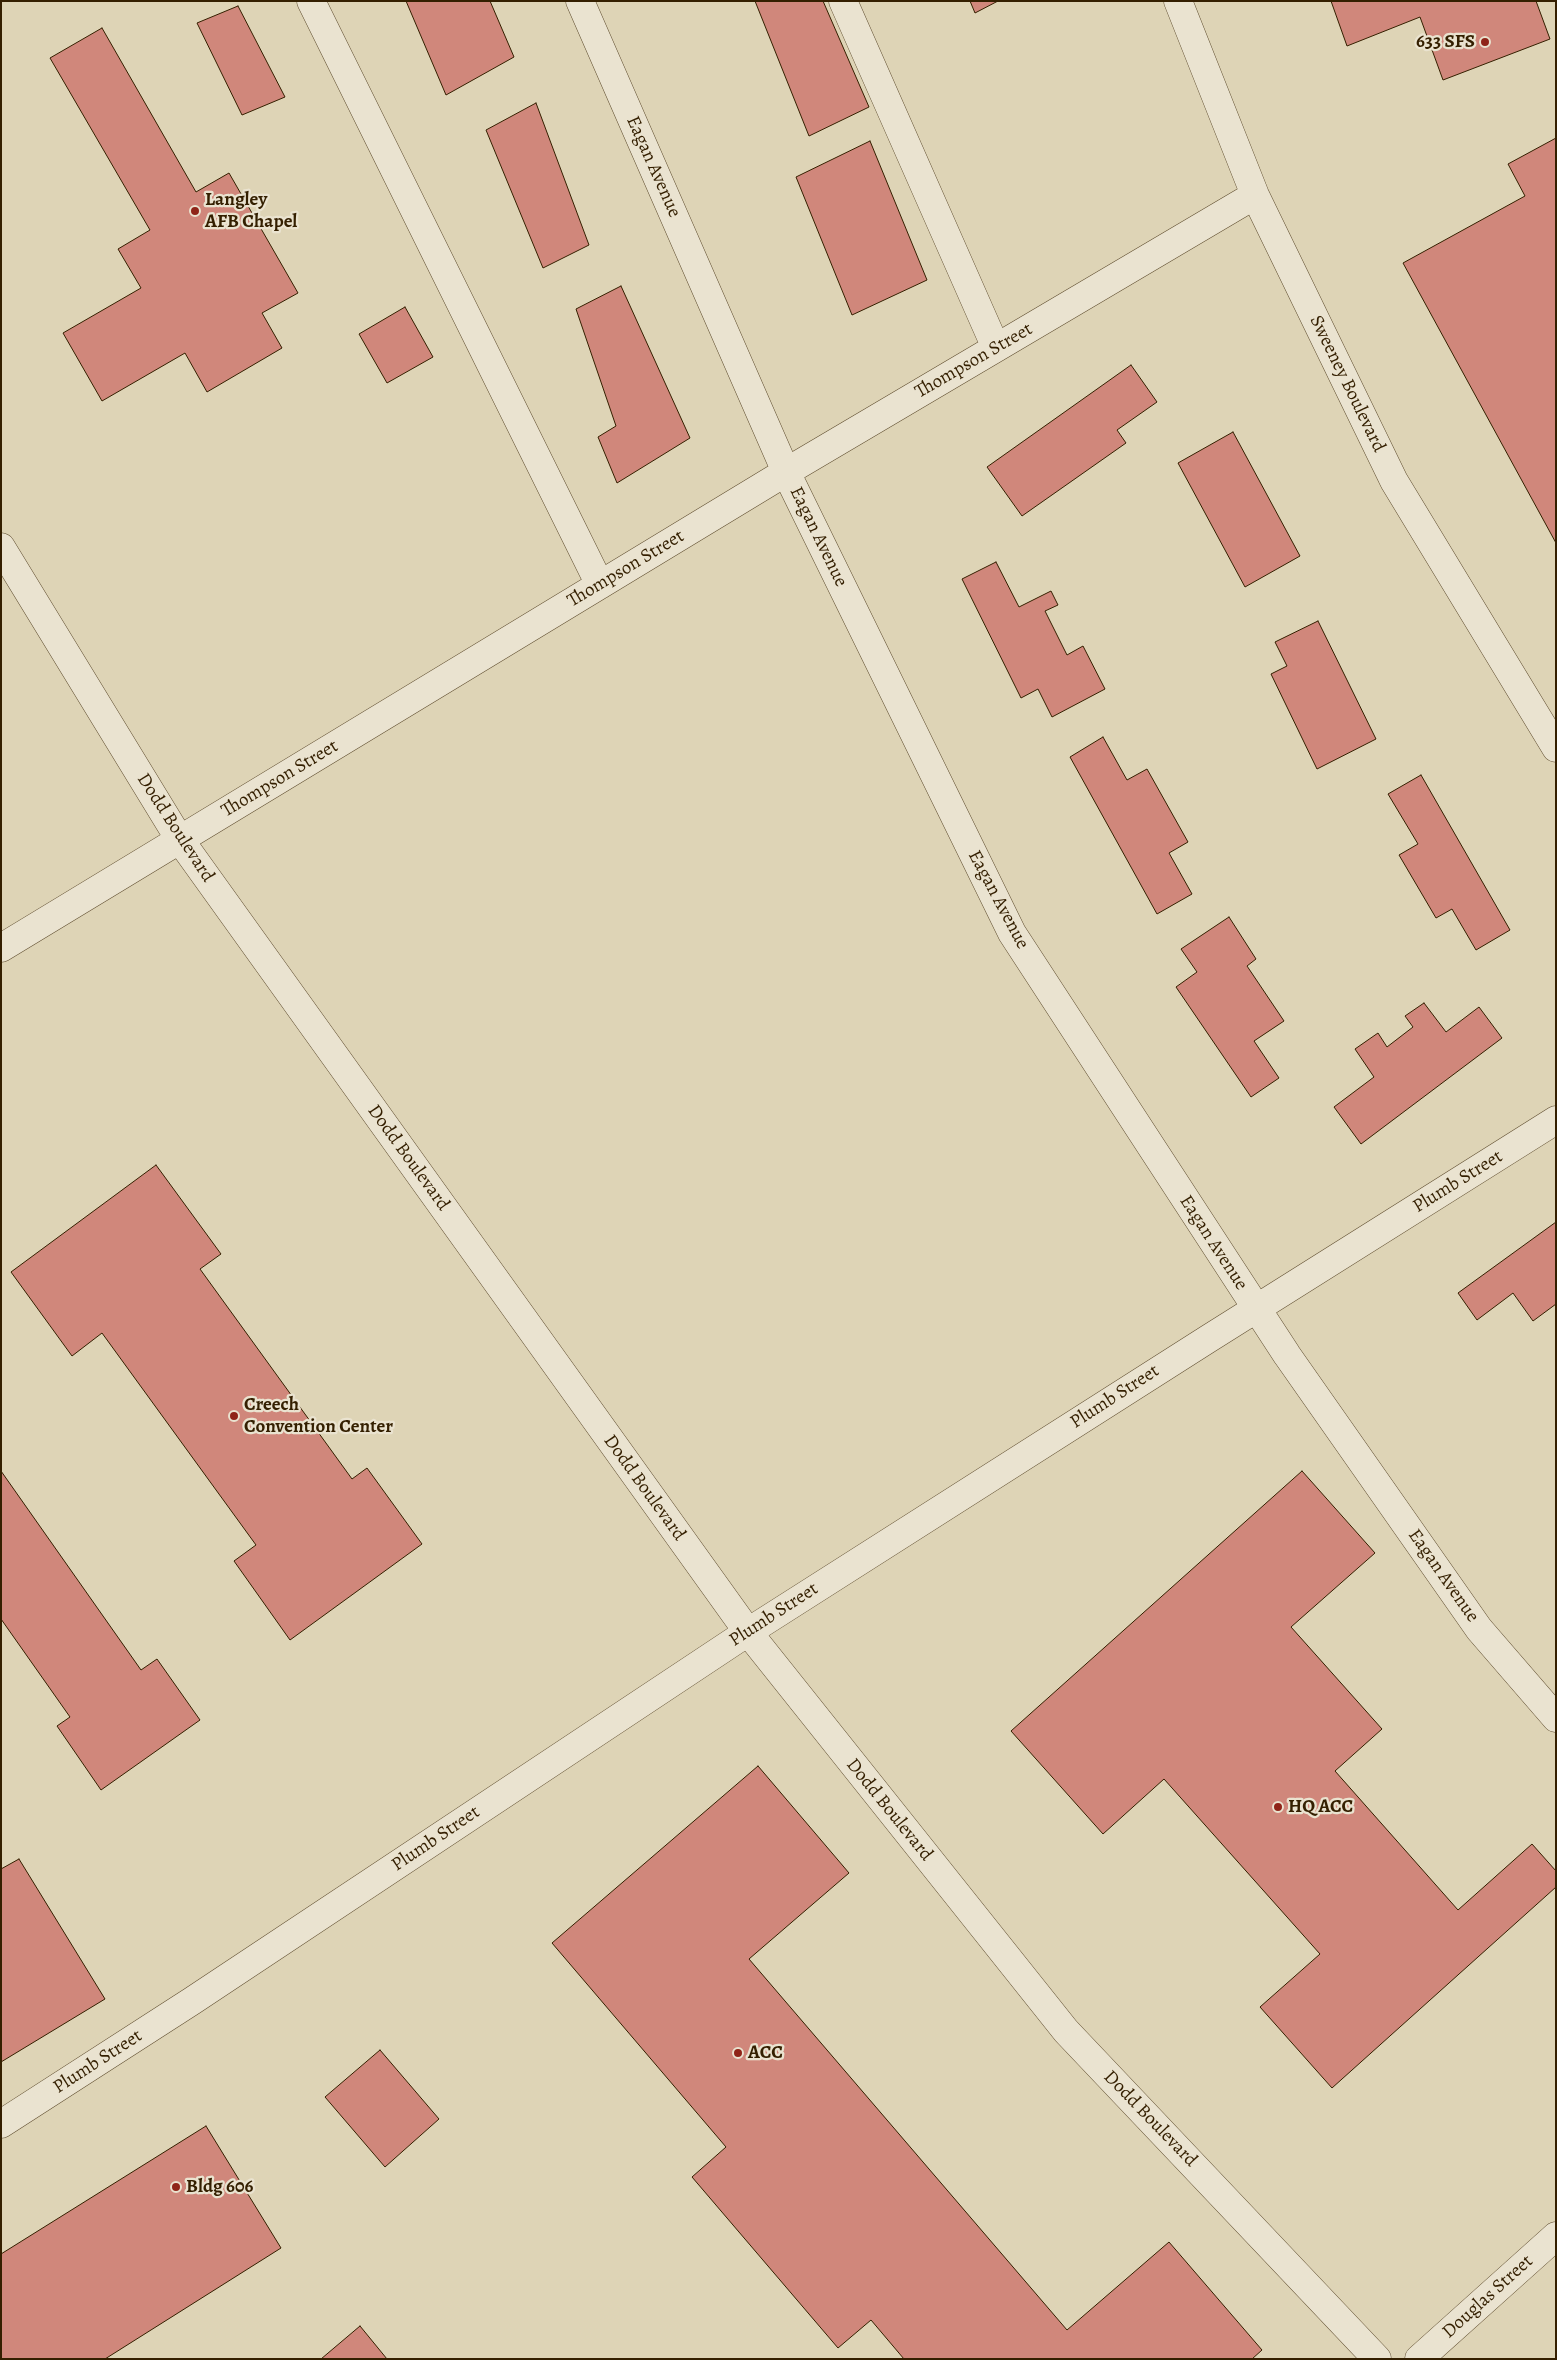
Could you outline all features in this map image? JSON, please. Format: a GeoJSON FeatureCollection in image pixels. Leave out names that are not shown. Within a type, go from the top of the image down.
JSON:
{"type":"FeatureCollection","features":[{"type":"Feature","properties":{"kind":"street"},"geometry":{"type":"LineString","coordinates":[[311,1],[600,585]]}},
{"type":"Feature","properties":{"kind":"street","name":"Eagan Avenue"},"geometry":{"type":"LineString","coordinates":[[580,1],[786,472],[1012,933],[1256,1309],[1479,1629],[1556,1718]]}},
{"type":"Feature","properties":{"kind":"street"},"geometry":{"type":"LineString","coordinates":[[843,1],[996,348]]}},
{"type":"Feature","properties":{"kind":"street","name":"Sweeney Boulevard"},"geometry":{"type":"LineString","coordinates":[[1178,1],[1255,195],[1394,480],[1556,748]]}},
{"type":"Feature","properties":{"kind":"street","name":"Thompson Street"},"geometry":{"type":"LineString","coordinates":[[1,948],[786,472],[1255,195]]}},
{"type":"Feature","properties":{"kind":"street","name":"Dodd Boulevard"},"geometry":{"type":"LineString","coordinates":[[1,547],[180,840],[748,1632],[1066,2031],[1377,2359]]}},
{"type":"Feature","properties":{"kind":"street","name":"Plumb Street"},"geometry":{"type":"LineString","coordinates":[[1,2124],[209,1990],[748,1632],[1556,1120]]}},
{"type":"Feature","properties":{"kind":"street","name":"Douglas Street"},"geometry":{"type":"LineString","coordinates":[[1419,2359],[1556,2236]]}},
{"type":"Feature","properties":{"kind":"building"},"geometry":{"type":"Polygon","coordinates":[[[406,1],[490,1],[514,57],[446,95],[406,1]]]}},
{"type":"Feature","properties":{"kind":"building"},"geometry":{"type":"Polygon","coordinates":[[[755,1],[823,1],[869,107],[809,136],[755,1]]]}},
{"type":"Feature","properties":{"kind":"building"},"geometry":{"type":"Polygon","coordinates":[[[970,1],[998,1],[975,13],[970,1]]]}},
{"type":"Feature","properties":{"kind":"building","name":"633 SFS"},"geometry":{"type":"Polygon","coordinates":[[[1331,1],[1536,1],[1550,39],[1443,80],[1420,17],[1347,46],[1331,1]]]}},
{"type":"Feature","properties":{"kind":"building"},"geometry":{"type":"Polygon","coordinates":[[[238,6],[285,97],[242,115],[197,23],[238,6]]]}},
{"type":"Feature","properties":{"kind":"building","name":"Langley AFB Chapel"},"geometry":{"type":"Polygon","coordinates":[[[102,28],[196,192],[229,173],[298,293],[262,313],[282,348],[207,392],[185,353],[102,401],[63,333],[141,288],[118,249],[150,230],[50,58],[102,28]]]}},
{"type":"Feature","properties":{"kind":"building"},"geometry":{"type":"Polygon","coordinates":[[[536,103],[589,245],[543,268],[486,130],[536,103]]]}},
{"type":"Feature","properties":{"kind":"building"},"geometry":{"type":"Polygon","coordinates":[[[1556,138],[1556,543],[1403,263],[1525,196],[1508,164],[1556,138]]]}},
{"type":"Feature","properties":{"kind":"building"},"geometry":{"type":"Polygon","coordinates":[[[870,141],[927,280],[852,315],[796,177],[870,141]]]}},
{"type":"Feature","properties":{"kind":"building"},"geometry":{"type":"Polygon","coordinates":[[[621,286],[690,438],[617,483],[598,437],[616,426],[576,309],[621,286]]]}},
{"type":"Feature","properties":{"kind":"building"},"geometry":{"type":"Polygon","coordinates":[[[405,307],[433,357],[387,383],[359,334],[405,307]]]}},
{"type":"Feature","properties":{"kind":"building"},"geometry":{"type":"Polygon","coordinates":[[[1131,365],[1157,402],[1117,430],[1126,443],[1022,516],[987,467],[1131,365]]]}},
{"type":"Feature","properties":{"kind":"building"},"geometry":{"type":"Polygon","coordinates":[[[1233,432],[1300,556],[1245,587],[1178,463],[1233,432]]]}},
{"type":"Feature","properties":{"kind":"building"},"geometry":{"type":"Polygon","coordinates":[[[996,562],[1019,607],[1051,591],[1058,605],[1045,611],[1067,655],[1083,646],[1105,689],[1052,717],[1038,689],[1021,698],[962,579],[996,562]]]}},
{"type":"Feature","properties":{"kind":"building"},"geometry":{"type":"Polygon","coordinates":[[[1318,621],[1376,739],[1317,769],[1271,674],[1287,666],[1275,642],[1318,621]]]}},
{"type":"Feature","properties":{"kind":"building"},"geometry":{"type":"Polygon","coordinates":[[[1103,737],[1127,780],[1147,769],[1188,842],[1169,853],[1192,894],[1157,914],[1070,757],[1103,737]]]}},
{"type":"Feature","properties":{"kind":"building"},"geometry":{"type":"Polygon","coordinates":[[[1421,775],[1510,930],[1476,950],[1452,909],[1436,918],[1399,855],[1418,844],[1388,794],[1421,775]]]}},
{"type":"Feature","properties":{"kind":"building"},"geometry":{"type":"Polygon","coordinates":[[[1229,917],[1256,959],[1247,966],[1284,1021],[1254,1041],[1279,1078],[1251,1097],[1176,987],[1197,972],[1181,949],[1229,917]]]}},
{"type":"Feature","properties":{"kind":"building"},"geometry":{"type":"Polygon","coordinates":[[[1424,1003],[1446,1032],[1479,1007],[1502,1038],[1361,1144],[1334,1107],[1374,1077],[1355,1049],[1378,1033],[1387,1047],[1413,1027],[1405,1016],[1424,1003]]]}},
{"type":"Feature","properties":{"kind":"building","name":"Creech Convention Center"},"geometry":{"type":"Polygon","coordinates":[[[156,1165],[221,1254],[200,1269],[352,1479],[367,1468],[422,1544],[290,1640],[234,1561],[256,1545],[102,1333],[72,1356],[11,1272],[156,1165]]]}},
{"type":"Feature","properties":{"kind":"building"},"geometry":{"type":"Polygon","coordinates":[[[1556,1222],[1556,1304],[1533,1321],[1513,1293],[1477,1320],[1458,1293],[1556,1222]]]}},
{"type":"Feature","properties":{"kind":"building"},"geometry":{"type":"Polygon","coordinates":[[[1,1471],[141,1670],[157,1659],[200,1720],[101,1790],[57,1726],[70,1717],[1,1619],[1,1471]]]}},
{"type":"Feature","properties":{"kind":"building","name":"HQ ACC"},"geometry":{"type":"Polygon","coordinates":[[[1302,1471],[1375,1553],[1291,1627],[1382,1729],[1335,1771],[1458,1910],[1532,1844],[1556,1871],[1556,1887],[1332,2088],[1260,2007],[1320,1954],[1164,1779],[1103,1834],[1011,1731],[1302,1471]]]}},
{"type":"Feature","properties":{"kind":"building","name":"ACC"},"geometry":{"type":"Polygon","coordinates":[[[758,1766],[849,1873],[749,1959],[1067,2330],[1169,2242],[1262,2350],[1252,2359],[904,2359],[871,2320],[838,2348],[692,2177],[726,2147],[552,1943],[758,1766]]]}},
{"type":"Feature","properties":{"kind":"building"},"geometry":{"type":"Polygon","coordinates":[[[19,1859],[105,1999],[1,2062],[1,1869],[19,1859]]]}},
{"type":"Feature","properties":{"kind":"building"},"geometry":{"type":"Polygon","coordinates":[[[380,2050],[439,2119],[385,2167],[325,2097],[380,2050]]]}},
{"type":"Feature","properties":{"kind":"building","name":"Bldg 606"},"geometry":{"type":"Polygon","coordinates":[[[206,2126],[281,2248],[105,2359],[1,2359],[1,2254],[206,2126]]]}},
{"type":"Feature","properties":{"kind":"building"},"geometry":{"type":"Polygon","coordinates":[[[360,2326],[387,2359],[321,2359],[360,2326]]]}},
{"type":"Feature","properties":{"kind":"place","name":"633 SFS"},"geometry":{"type":"Point","coordinates":[1485,42]}},
{"type":"Feature","properties":{"kind":"place","name":"Langley AFB Chapel"},"geometry":{"type":"Point","coordinates":[195,211]}},
{"type":"Feature","properties":{"kind":"place","name":"Creech Convention Center"},"geometry":{"type":"Point","coordinates":[234,1416]}},
{"type":"Feature","properties":{"kind":"place","name":"HQ ACC"},"geometry":{"type":"Point","coordinates":[1278,1807]}},
{"type":"Feature","properties":{"kind":"place","name":"ACC"},"geometry":{"type":"Point","coordinates":[738,2053]}},
{"type":"Feature","properties":{"kind":"place","name":"Bldg 606"},"geometry":{"type":"Point","coordinates":[176,2187]}}]}
